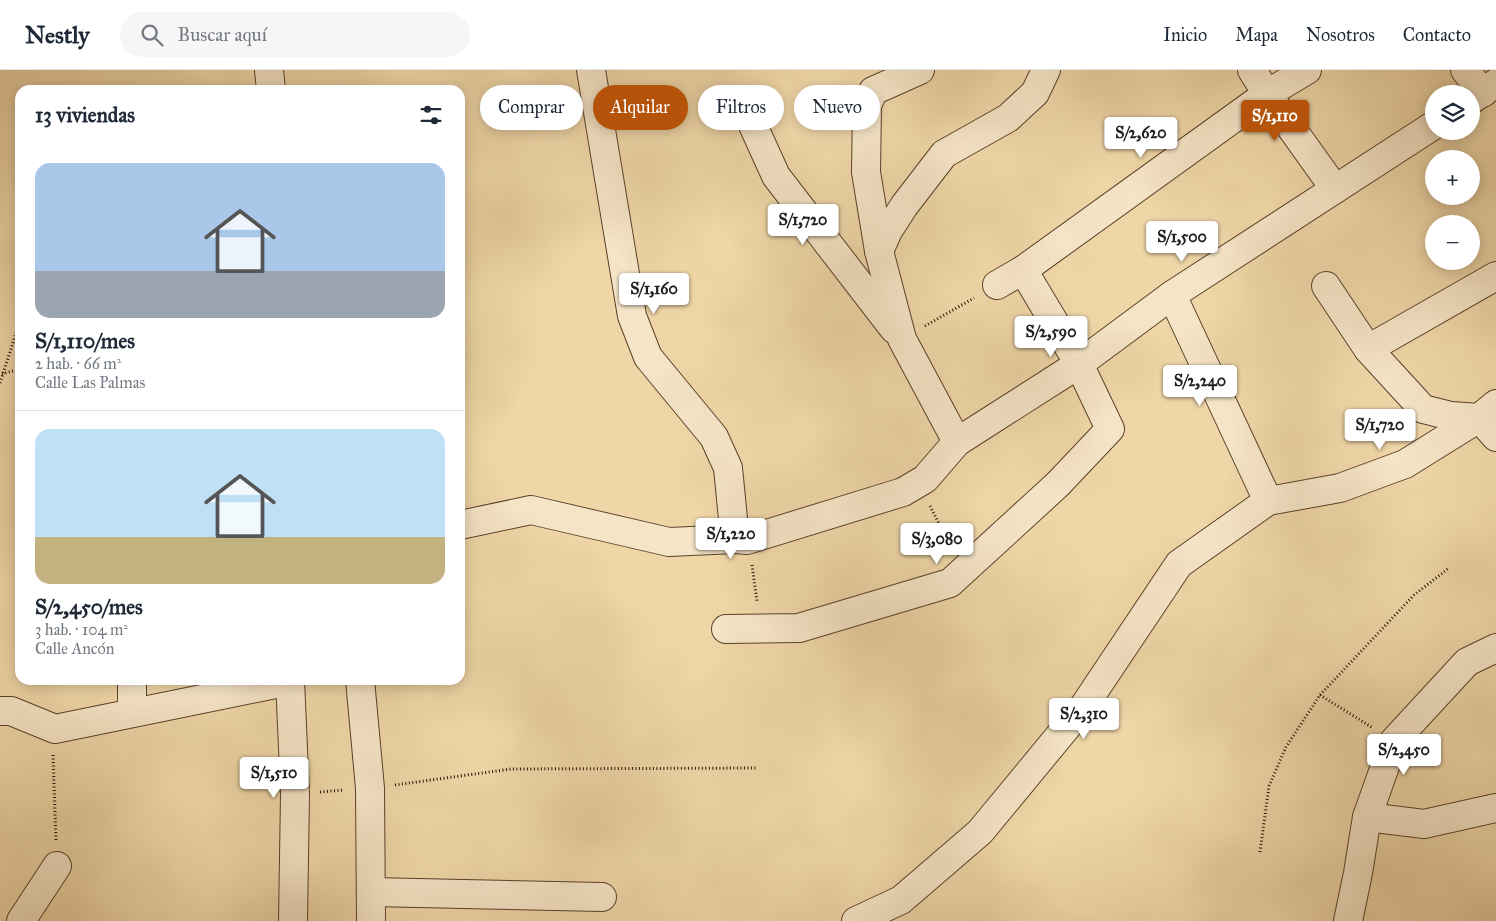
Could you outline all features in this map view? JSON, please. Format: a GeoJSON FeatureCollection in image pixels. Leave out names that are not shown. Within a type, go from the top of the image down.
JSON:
{"type":"FeatureCollection","features":[{"type":"Feature","properties":{"kind":"street"},"geometry":{"type":"LineString","coordinates":[[269,70],[270,85]]}},
{"type":"Feature","properties":{"kind":"street"},"geometry":{"type":"LineString","coordinates":[[591,70],[632,316],[648,357],[714,437],[728,468],[741,540]]}},
{"type":"Feature","properties":{"kind":"street"},"geometry":{"type":"LineString","coordinates":[[902,339],[879,251],[866,172],[867,106],[873,90],[920,70]]}},
{"type":"Feature","properties":{"kind":"street"},"geometry":{"type":"LineString","coordinates":[[879,251],[888,231],[904,206],[944,154],[1008,118],[1035,93],[1046,70]]}},
{"type":"Feature","properties":{"kind":"street"},"geometry":{"type":"LineString","coordinates":[[1252,70],[1335,189]]}},
{"type":"Feature","properties":{"kind":"street"},"geometry":{"type":"LineString","coordinates":[[996,285],[1023,270],[1267,94],[1307,70]]}},
{"type":"Feature","properties":{"kind":"street"},"geometry":{"type":"LineString","coordinates":[[1465,70],[1484,92]]}},
{"type":"Feature","properties":{"kind":"street"},"geometry":{"type":"LineString","coordinates":[[755,130],[776,176],[902,339],[957,442]]}},
{"type":"Feature","properties":{"kind":"street"},"geometry":{"type":"LineString","coordinates":[[465,524],[531,510],[670,542],[741,540],[903,492],[925,480],[957,442],[1079,364],[1172,295],[1425,131]]}},
{"type":"Feature","properties":{"kind":"street"},"geometry":{"type":"LineString","coordinates":[[726,629],[799,628],[950,584],[1058,484],[1110,429],[1079,364],[1023,270]]}},
{"type":"Feature","properties":{"kind":"street"},"geometry":{"type":"LineString","coordinates":[[1368,349],[1496,276]]}},
{"type":"Feature","properties":{"kind":"street"},"geometry":{"type":"LineString","coordinates":[[1326,286],[1368,349],[1423,409],[1451,416],[1490,420]]}},
{"type":"Feature","properties":{"kind":"street"},"geometry":{"type":"LineString","coordinates":[[1172,295],[1268,501]]}},
{"type":"Feature","properties":{"kind":"street"},"geometry":{"type":"LineString","coordinates":[[856,921],[901,900],[980,832],[1084,706],[1180,564],[1268,501],[1340,488],[1405,464],[1490,420]]}},
{"type":"Feature","properties":{"kind":"street"},"geometry":{"type":"LineString","coordinates":[[1348,921],[1367,817],[1394,741],[1467,662],[1496,648]]}},
{"type":"Feature","properties":{"kind":"street"},"geometry":{"type":"LineString","coordinates":[[132,685],[132,713]]}},
{"type":"Feature","properties":{"kind":"street"},"geometry":{"type":"LineString","coordinates":[[0,711],[11,711],[55,729],[266,685]]}},
{"type":"Feature","properties":{"kind":"street"},"geometry":{"type":"LineString","coordinates":[[290,685],[295,794],[293,921]]}},
{"type":"Feature","properties":{"kind":"street"},"geometry":{"type":"LineString","coordinates":[[360,685],[370,788],[371,921]]}},
{"type":"Feature","properties":{"kind":"street"},"geometry":{"type":"LineString","coordinates":[[1367,817],[1424,824],[1496,808]]}},
{"type":"Feature","properties":{"kind":"street"},"geometry":{"type":"LineString","coordinates":[[21,921],[57,866]]}},
{"type":"Feature","properties":{"kind":"street"},"geometry":{"type":"LineString","coordinates":[[371,892],[602,897]]}},
{"type":"Feature","properties":{"kind":"path"},"geometry":{"type":"LineString","coordinates":[[902,339],[996,285]]}},
{"type":"Feature","properties":{"kind":"path"},"geometry":{"type":"LineString","coordinates":[[0,383],[15,336]]}},
{"type":"Feature","properties":{"kind":"path"},"geometry":{"type":"LineString","coordinates":[[2,374],[15,370]]}},
{"type":"Feature","properties":{"kind":"path"},"geometry":{"type":"LineString","coordinates":[[741,540],[762,628]]}},
{"type":"Feature","properties":{"kind":"path"},"geometry":{"type":"LineString","coordinates":[[1260,852],[1270,786],[1286,747],[1320,694],[1414,595],[1449,568]]}},
{"type":"Feature","properties":{"kind":"path"},"geometry":{"type":"LineString","coordinates":[[1320,694],[1394,741]]}},
{"type":"Feature","properties":{"kind":"path"},"geometry":{"type":"LineString","coordinates":[[55,729],[53,747],[57,866]]}},
{"type":"Feature","properties":{"kind":"path"},"geometry":{"type":"LineString","coordinates":[[295,794],[370,788],[511,770],[757,768]]}}]}
